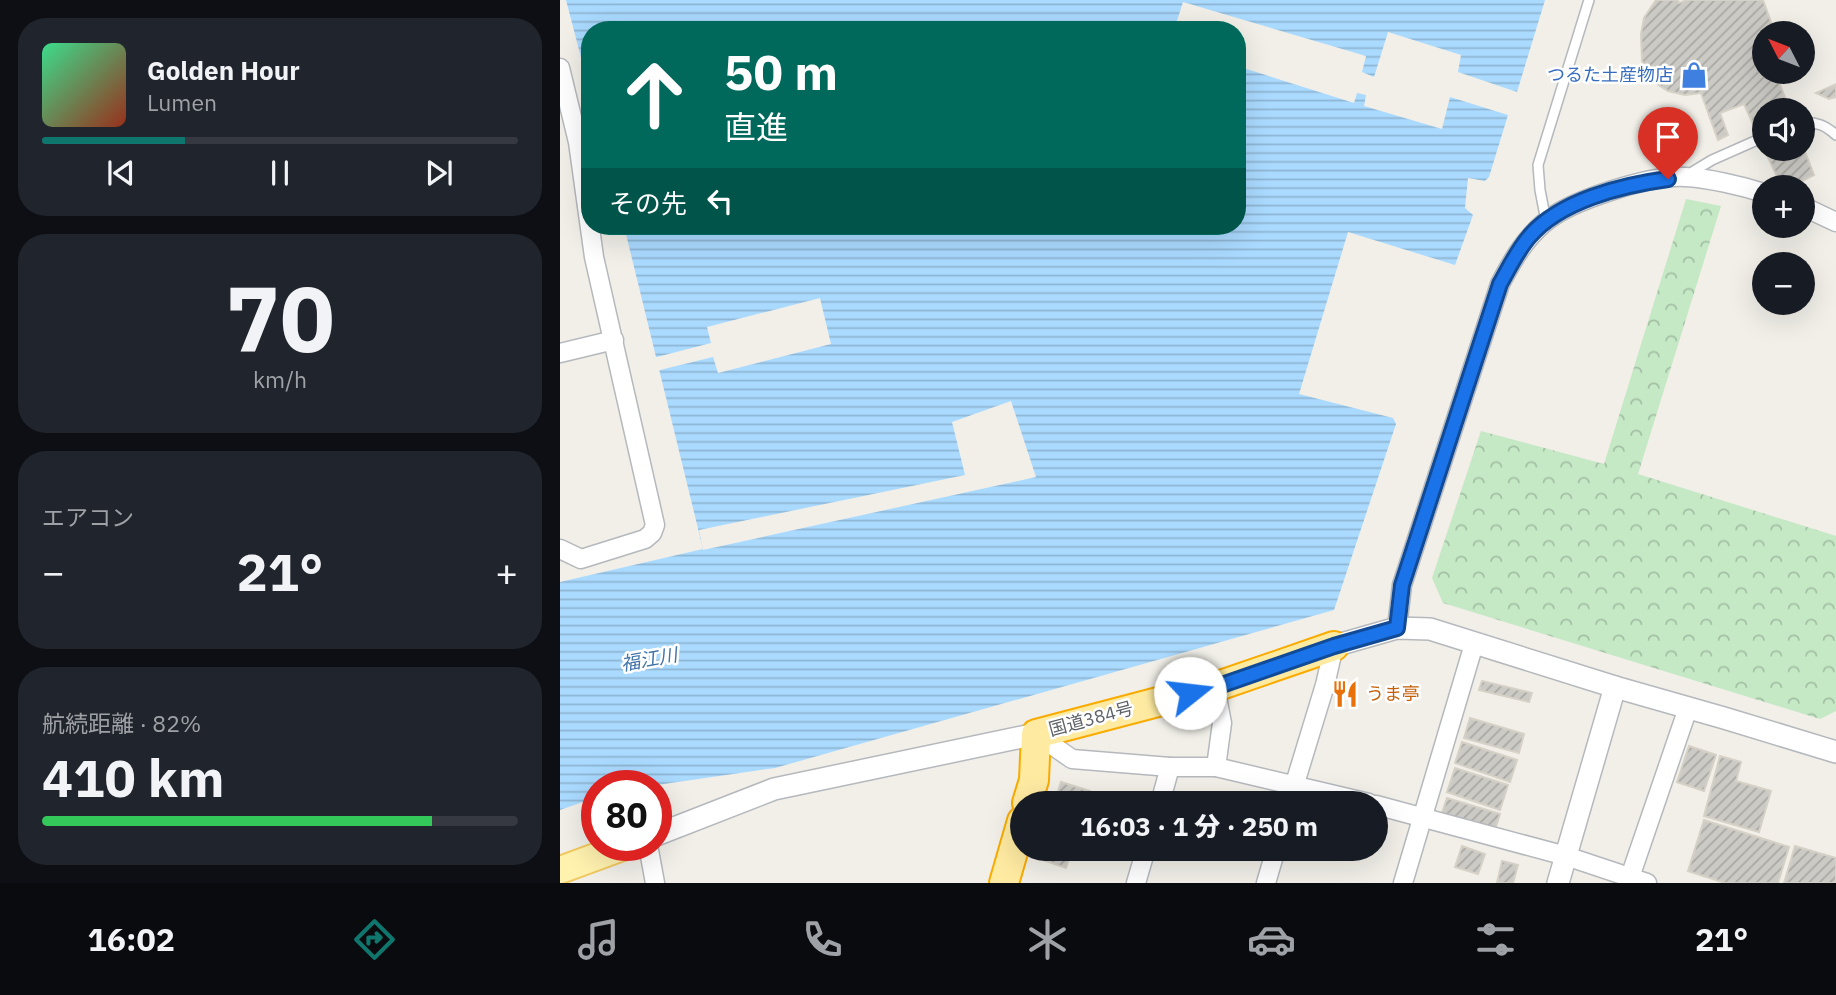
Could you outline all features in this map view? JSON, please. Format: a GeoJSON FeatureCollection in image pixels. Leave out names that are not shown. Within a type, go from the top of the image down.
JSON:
{"type":"FeatureCollection","features":[{"type":"Feature","properties":{"kind":"highway","name":"国道384号"},"geometry":{"type":"LineString","coordinates":[[1031,791],[1034,780],[1036,734],[1216,687],[1334,646]]}},
{"type":"Feature","properties":{"kind":"highway"},"geometry":{"type":"LineString","coordinates":[[1004,883],[1010,861]]}},
{"type":"Feature","properties":{"kind":"main road"},"geometry":{"type":"LineString","coordinates":[[560,870],[584,861]]}},
{"type":"Feature","properties":{"kind":"street"},"geometry":{"type":"LineString","coordinates":[[560,68],[563,93],[578,142],[581,164]]}},
{"type":"Feature","properties":{"kind":"street"},"geometry":{"type":"LineString","coordinates":[[1397,628],[1402,585],[1500,284],[1530,236],[1546,220],[1579,202],[1651,181],[1684,176],[1752,189]]}},
{"type":"Feature","properties":{"kind":"street"},"geometry":{"type":"LineString","coordinates":[[1815,212],[1836,222]]}},
{"type":"Feature","properties":{"kind":"street"},"geometry":{"type":"LineString","coordinates":[[560,549],[581,559],[645,539],[652,533],[655,524],[591,235]]}},
{"type":"Feature","properties":{"kind":"street"},"geometry":{"type":"LineString","coordinates":[[560,353],[614,340]]}},
{"type":"Feature","properties":{"kind":"street"},"geometry":{"type":"LineString","coordinates":[[1292,791],[1325,685],[1334,646],[1397,628],[1430,629],[1836,752]]}},
{"type":"Feature","properties":{"kind":"street"},"geometry":{"type":"LineString","coordinates":[[1403,883],[1474,644]]}},
{"type":"Feature","properties":{"kind":"street"},"geometry":{"type":"LineString","coordinates":[[1216,687],[1222,723],[1216,767]]}},
{"type":"Feature","properties":{"kind":"street"},"geometry":{"type":"LineString","coordinates":[[1558,883],[1615,687]]}},
{"type":"Feature","properties":{"kind":"street"},"geometry":{"type":"LineString","coordinates":[[1630,877],[1688,708]]}},
{"type":"Feature","properties":{"kind":"street"},"geometry":{"type":"LineString","coordinates":[[672,829],[775,789],[1036,734],[1072,759],[1170,767],[1216,767],[1319,791]]}},
{"type":"Feature","properties":{"kind":"street"},"geometry":{"type":"LineString","coordinates":[[1163,791],[1170,767]]}},
{"type":"Feature","properties":{"kind":"street"},"geometry":{"type":"LineString","coordinates":[[1388,808],[1566,856],[1647,883]]}},
{"type":"Feature","properties":{"kind":"street"},"geometry":{"type":"LineString","coordinates":[[651,861],[655,883]]}},
{"type":"Feature","properties":{"kind":"street"},"geometry":{"type":"LineString","coordinates":[[1136,883],[1142,861]]}},
{"type":"Feature","properties":{"kind":"street"},"geometry":{"type":"LineString","coordinates":[[1266,883],[1272,861]]}},
{"type":"Feature","properties":{"kind":"lane"},"geometry":{"type":"LineString","coordinates":[[1546,220],[1538,165],[1590,0]]}},
{"type":"Feature","properties":{"kind":"lane"},"geometry":{"type":"LineString","coordinates":[[1815,123],[1829,128],[1836,135]]}},
{"type":"Feature","properties":{"kind":"lane"},"geometry":{"type":"LineString","coordinates":[[1684,176],[1752,142]]}},
{"type":"Feature","properties":{"kind":"green space"},"geometry":{"type":"Polygon","coordinates":[[[1686,199],[1721,206],[1638,474],[1836,536],[1836,711],[1820,719],[1443,603],[1432,578],[1481,431],[1604,464],[1686,199]]]}},
{"type":"Feature","properties":{"kind":"water"},"geometry":{"type":"Polygon","coordinates":[[[566,0],[1545,0],[1517,92],[1458,72],[1461,55],[1388,32],[1374,77],[1362,72],[1366,56],[1183,2],[1177,21],[581,21],[581,58],[566,0]]]}},
{"type":"Feature","properties":{"kind":"water","name":"福江川"},"geometry":{"type":"Polygon","coordinates":[[[1246,69],[1354,103],[1357,93],[1366,95],[1364,106],[1442,129],[1450,97],[1508,115],[1489,177],[1485,181],[1468,178],[1465,208],[1473,215],[1455,265],[1348,232],[1299,394],[1393,418],[1396,424],[1334,610],[775,768],[672,783],[672,770],[581,770],[581,803],[560,810],[560,582],[703,549],[626,235],[1246,235],[1246,69]]]}},
{"type":"Feature","properties":{"kind":"pier"},"geometry":{"type":"Polygon","coordinates":[[[820,298],[831,344],[718,373],[713,357],[656,371],[653,358],[711,343],[707,327],[820,298]]]}},
{"type":"Feature","properties":{"kind":"pier"},"geometry":{"type":"Polygon","coordinates":[[[1011,401],[1036,477],[703,550],[699,530],[965,475],[952,422],[1011,401]]]}},
{"type":"Feature","properties":{"kind":"building"},"geometry":{"type":"Polygon","coordinates":[[[1656,0],[1678,0],[1679,3],[1687,0],[1763,0],[1771,21],[1752,21],[1752,84],[1780,84],[1785,98],[1752,98],[1752,122],[1744,104],[1720,113],[1728,135],[1718,140],[1701,93],[1685,95],[1668,91],[1654,82],[1642,61],[1641,34],[1644,18],[1656,0]]]}},
{"type":"Feature","properties":{"kind":"building"},"geometry":{"type":"Polygon","coordinates":[[[1836,84],[1836,97],[1829,99],[1816,93],[1836,84]]]}},
{"type":"Feature","properties":{"kind":"building"},"geometry":{"type":"Polygon","coordinates":[[[1770,161],[1809,161],[1814,175],[1776,175],[1770,161]]]}},
{"type":"Feature","properties":{"kind":"building"},"geometry":{"type":"Polygon","coordinates":[[[1482,681],[1532,693],[1529,702],[1479,690],[1482,681]]]}},
{"type":"Feature","properties":{"kind":"building"},"geometry":{"type":"Polygon","coordinates":[[[1470,718],[1524,734],[1519,753],[1464,738],[1470,718]]]}},
{"type":"Feature","properties":{"kind":"building"},"geometry":{"type":"Polygon","coordinates":[[[1462,742],[1517,760],[1510,782],[1455,763],[1462,742]]]}},
{"type":"Feature","properties":{"kind":"building"},"geometry":{"type":"Polygon","coordinates":[[[1689,746],[1716,755],[1704,791],[1677,782],[1689,746]]]}},
{"type":"Feature","properties":{"kind":"building"},"geometry":{"type":"Polygon","coordinates":[[[1720,756],[1741,762],[1736,781],[1771,791],[1759,832],[1704,816],[1720,756]]]}},
{"type":"Feature","properties":{"kind":"building"},"geometry":{"type":"Polygon","coordinates":[[[1455,768],[1508,785],[1500,810],[1447,792],[1455,768]]]}},
{"type":"Feature","properties":{"kind":"building"},"geometry":{"type":"Polygon","coordinates":[[[1061,782],[1090,791],[1058,791],[1061,782]]]}},
{"type":"Feature","properties":{"kind":"building"},"geometry":{"type":"Polygon","coordinates":[[[1447,798],[1500,814],[1494,833],[1441,816],[1447,798]]]}},
{"type":"Feature","properties":{"kind":"building"},"geometry":{"type":"Polygon","coordinates":[[[1704,820],[1789,847],[1778,883],[1725,883],[1688,871],[1704,820]]]}},
{"type":"Feature","properties":{"kind":"building"},"geometry":{"type":"Polygon","coordinates":[[[1462,846],[1485,854],[1478,874],[1455,867],[1462,846]]]}},
{"type":"Feature","properties":{"kind":"building"},"geometry":{"type":"Polygon","coordinates":[[[1795,846],[1836,858],[1836,883],[1784,883],[1795,846]]]}},
{"type":"Feature","properties":{"kind":"building"},"geometry":{"type":"Polygon","coordinates":[[[1046,861],[1068,861],[1066,868],[1046,861]]]}},
{"type":"Feature","properties":{"kind":"building"},"geometry":{"type":"Polygon","coordinates":[[[1502,861],[1518,865],[1513,883],[1497,883],[1502,861]]]}},
{"type":"Feature","properties":{"kind":"place","name":"つるた土産物店"},"geometry":{"type":"Point","coordinates":[1694,75]}},
{"type":"Feature","properties":{"kind":"place","name":"うま亭"},"geometry":{"type":"Point","coordinates":[1345,694]}},
{"type":"Feature","properties":{"kind":"route"},"geometry":{"type":"LineString","coordinates":[[1190,693],[1397,628],[1402,585],[1500,284],[1514,258],[1546,220],[1579,202],[1611,191],[1668,179]]}}]}
